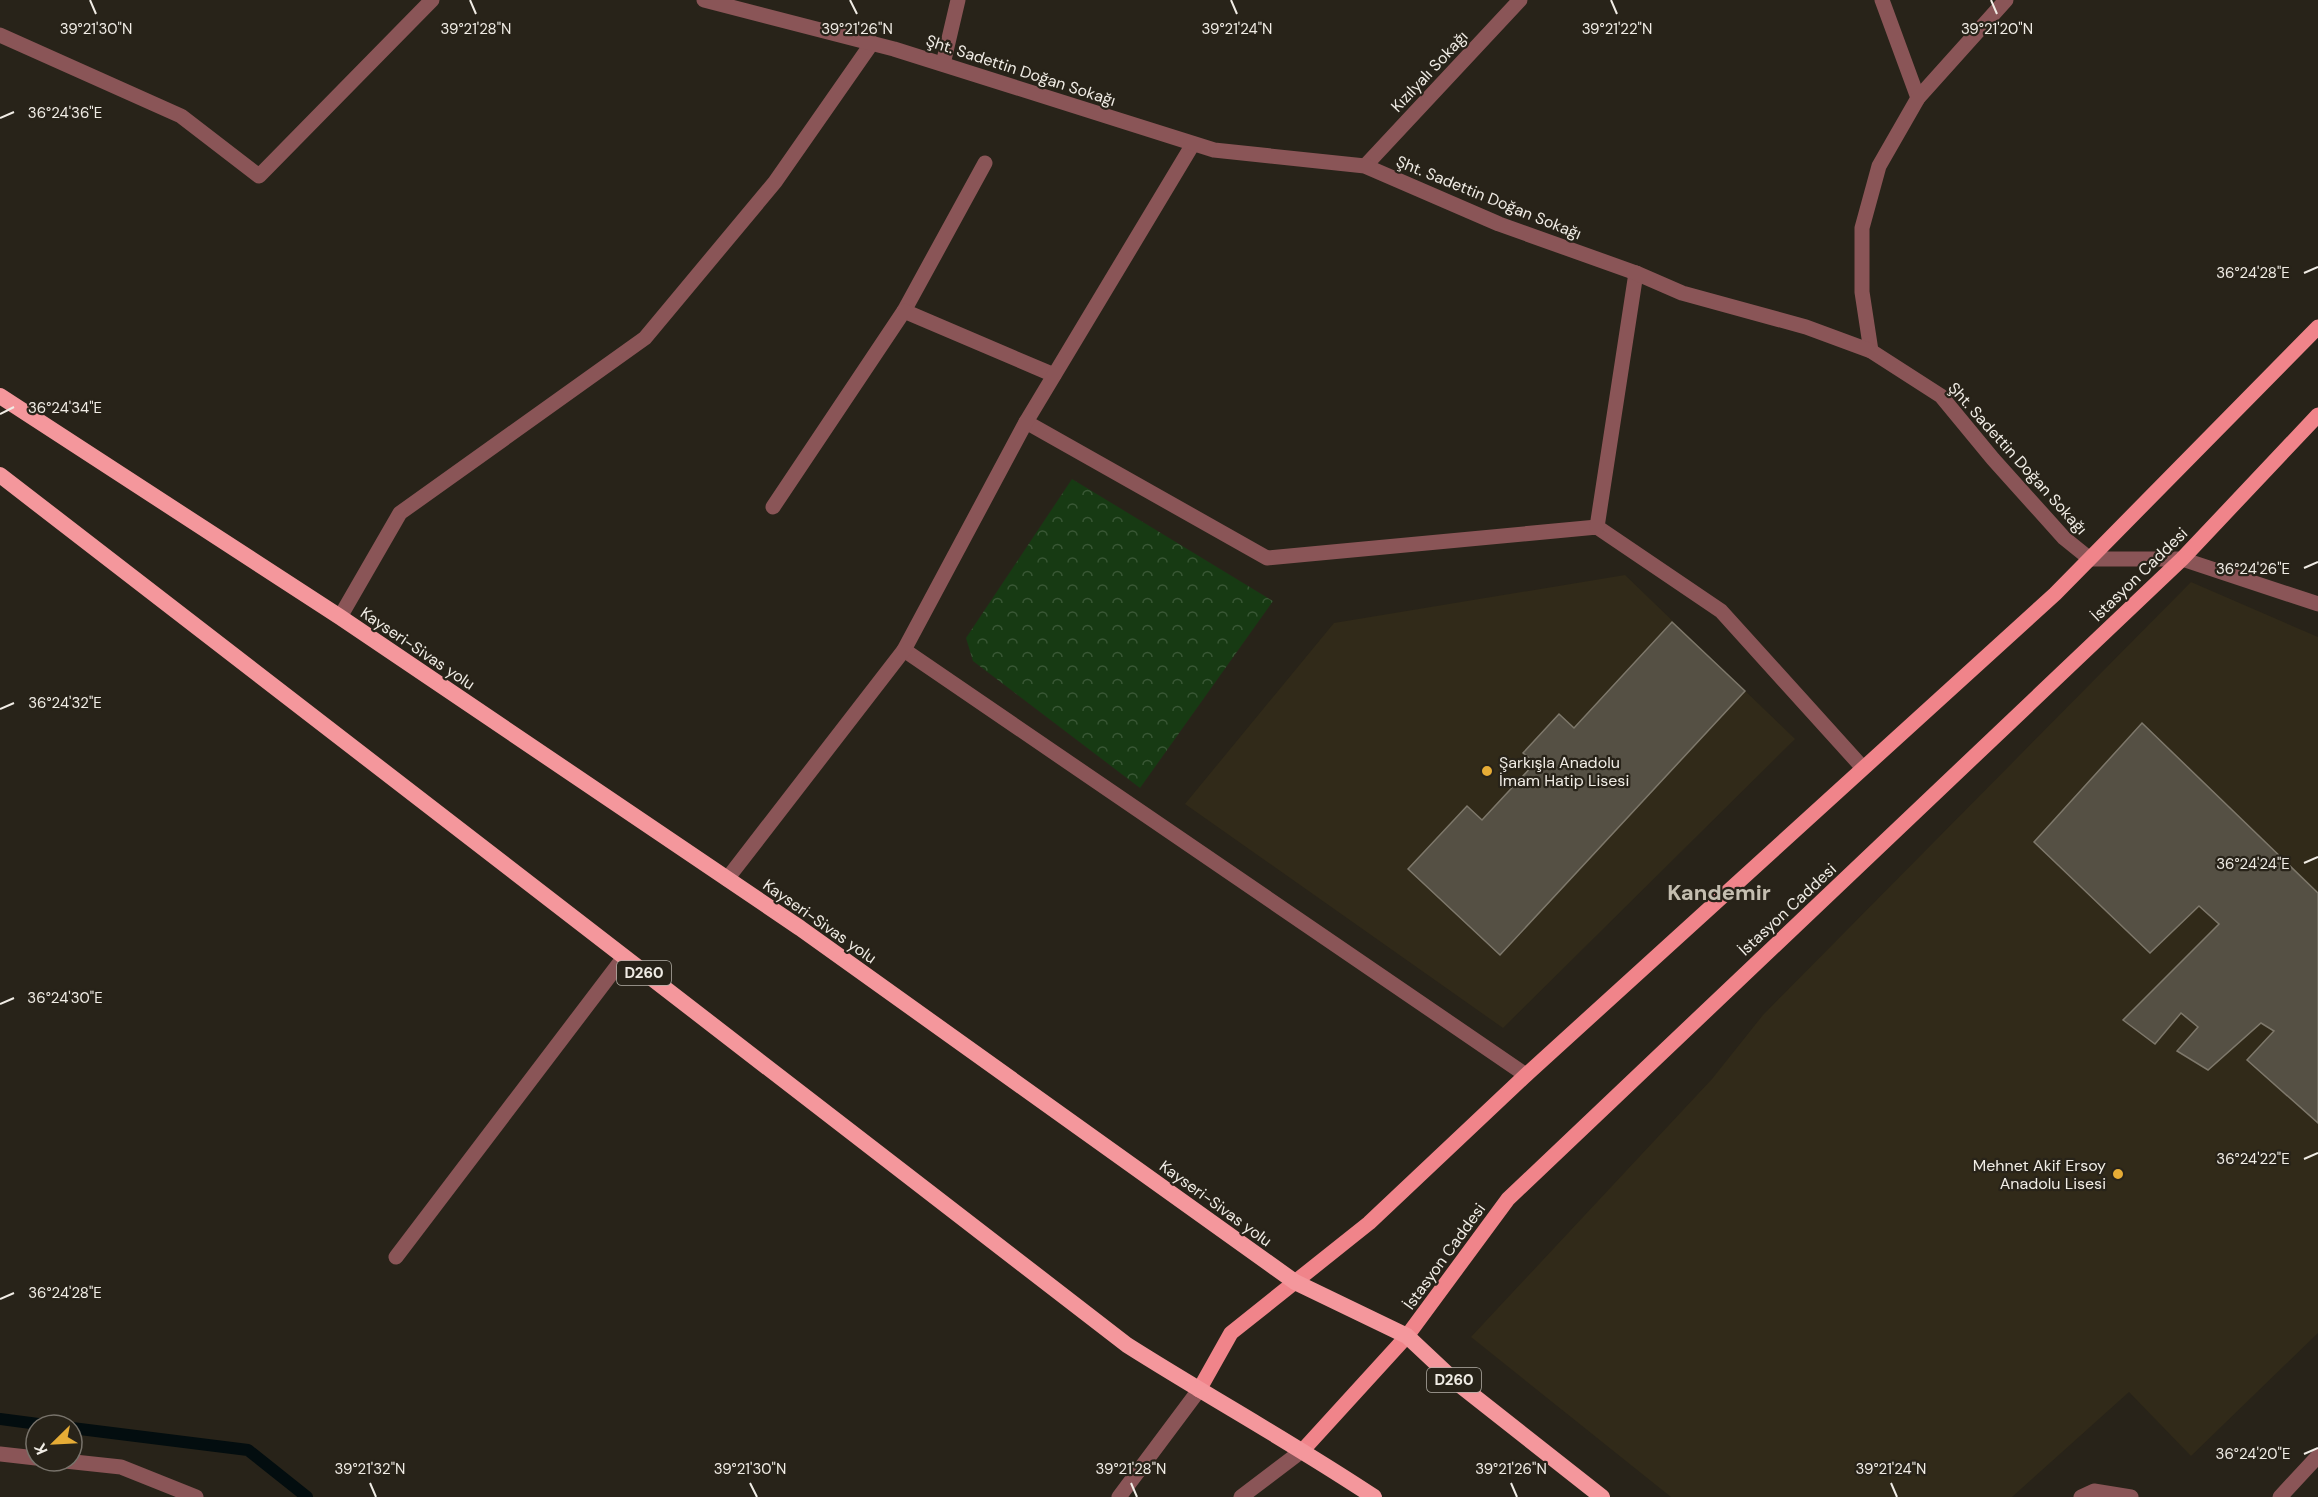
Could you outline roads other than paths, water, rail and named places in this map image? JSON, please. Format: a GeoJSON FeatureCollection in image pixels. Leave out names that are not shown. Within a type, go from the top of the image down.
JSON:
{"type":"FeatureCollection","features":[{"type":"Feature","properties":{"kind":"highway","name":"Kayseri-Sivas yolu"},"geometry":{"type":"LineString","coordinates":[[0,396],[340,617],[810,935],[1295,1282],[1407,1336],[1456,1382],[1602,1497]]}},
{"type":"Feature","properties":{"kind":"highway","name":"D260"},"geometry":{"type":"LineString","coordinates":[[0,475],[1127,1345],[1303,1450],[1374,1497]]}},
{"type":"Feature","properties":{"kind":"main road"},"geometry":{"type":"LineString","coordinates":[[1199,1390],[1231,1333],[1369,1223],[1526,1076],[2055,594],[2318,327]]}},
{"type":"Feature","properties":{"kind":"main road","name":"İstasyon Caddesi"},"geometry":{"type":"LineString","coordinates":[[1303,1450],[1407,1336],[1508,1199],[2182,559],[2318,415]]}},
{"type":"Feature","properties":{"kind":"street"},"geometry":{"type":"LineString","coordinates":[[0,35],[181,116],[260,176],[432,0]]}},
{"type":"Feature","properties":{"kind":"street","name":"Şht. Sadettin Doğan Sokağı"},"geometry":{"type":"LineString","coordinates":[[704,0],[872,43],[1214,150],[1365,166],[1499,224],[1682,292],[1806,327],[1872,351],[1941,396],[1993,459],[2064,538],[2090,558],[2182,559],[2318,604]]}},
{"type":"Feature","properties":{"kind":"street"},"geometry":{"type":"LineString","coordinates":[[943,64],[958,0]]}},
{"type":"Feature","properties":{"kind":"street","name":"Kızılyalı Sokağı"},"geometry":{"type":"LineString","coordinates":[[1365,166],[1520,0]]}},
{"type":"Feature","properties":{"kind":"street"},"geometry":{"type":"LineString","coordinates":[[1882,0],[1918,98]]}},
{"type":"Feature","properties":{"kind":"street"},"geometry":{"type":"LineString","coordinates":[[1872,351],[1862,292],[1862,228],[1879,166],[1918,98],[2006,0]]}},
{"type":"Feature","properties":{"kind":"street"},"geometry":{"type":"LineString","coordinates":[[340,617],[400,513],[645,338],[775,182],[872,43]]}},
{"type":"Feature","properties":{"kind":"street"},"geometry":{"type":"LineString","coordinates":[[727,879],[904,650],[1026,422],[1193,144]]}},
{"type":"Feature","properties":{"kind":"street"},"geometry":{"type":"LineString","coordinates":[[772,507],[904,311],[985,163]]}},
{"type":"Feature","properties":{"kind":"street"},"geometry":{"type":"LineString","coordinates":[[1597,527],[1636,273]]}},
{"type":"Feature","properties":{"kind":"street"},"geometry":{"type":"LineString","coordinates":[[904,311],[1054,375]]}},
{"type":"Feature","properties":{"kind":"street"},"geometry":{"type":"LineString","coordinates":[[1026,422],[1267,558],[1597,527],[1721,611],[1863,768]]}},
{"type":"Feature","properties":{"kind":"street"},"geometry":{"type":"LineString","coordinates":[[904,650],[1526,1076]]}},
{"type":"Feature","properties":{"kind":"street"},"geometry":{"type":"LineString","coordinates":[[396,1257],[624,957]]}},
{"type":"Feature","properties":{"kind":"street"},"geometry":{"type":"LineString","coordinates":[[1119,1497],[1199,1390]]}},
{"type":"Feature","properties":{"kind":"street"},"geometry":{"type":"LineString","coordinates":[[1241,1497],[1303,1450]]}},
{"type":"Feature","properties":{"kind":"street"},"geometry":{"type":"LineString","coordinates":[[0,1454],[24,1457]]}},
{"type":"Feature","properties":{"kind":"street"},"geometry":{"type":"LineString","coordinates":[[2280,1497],[2318,1456]]}},
{"type":"Feature","properties":{"kind":"street"},"geometry":{"type":"LineString","coordinates":[[84,1463],[121,1467],[196,1497]]}},
{"type":"Feature","properties":{"kind":"street"},"geometry":{"type":"LineString","coordinates":[[2081,1497],[2094,1491],[2131,1497]]}},
{"type":"Feature","properties":{"kind":"waterway"},"geometry":{"type":"LineString","coordinates":[[0,1419],[24,1422]]}},
{"type":"Feature","properties":{"kind":"waterway"},"geometry":{"type":"LineString","coordinates":[[84,1430],[248,1450],[307,1497]]}},
{"type":"Feature","properties":{"kind":"place","name":"Şarkışla Anadolu İmam Hatip Lisesi"},"geometry":{"type":"Point","coordinates":[1487,771]}},
{"type":"Feature","properties":{"kind":"place","name":"Mehnet Akif Ersoy Anadolu Lisesi"},"geometry":{"type":"Point","coordinates":[2118,1174]}},
{"type":"Feature","properties":{"kind":"district","name":"Kandemir"},"geometry":{"type":"Point","coordinates":[1719,892]}}]}
